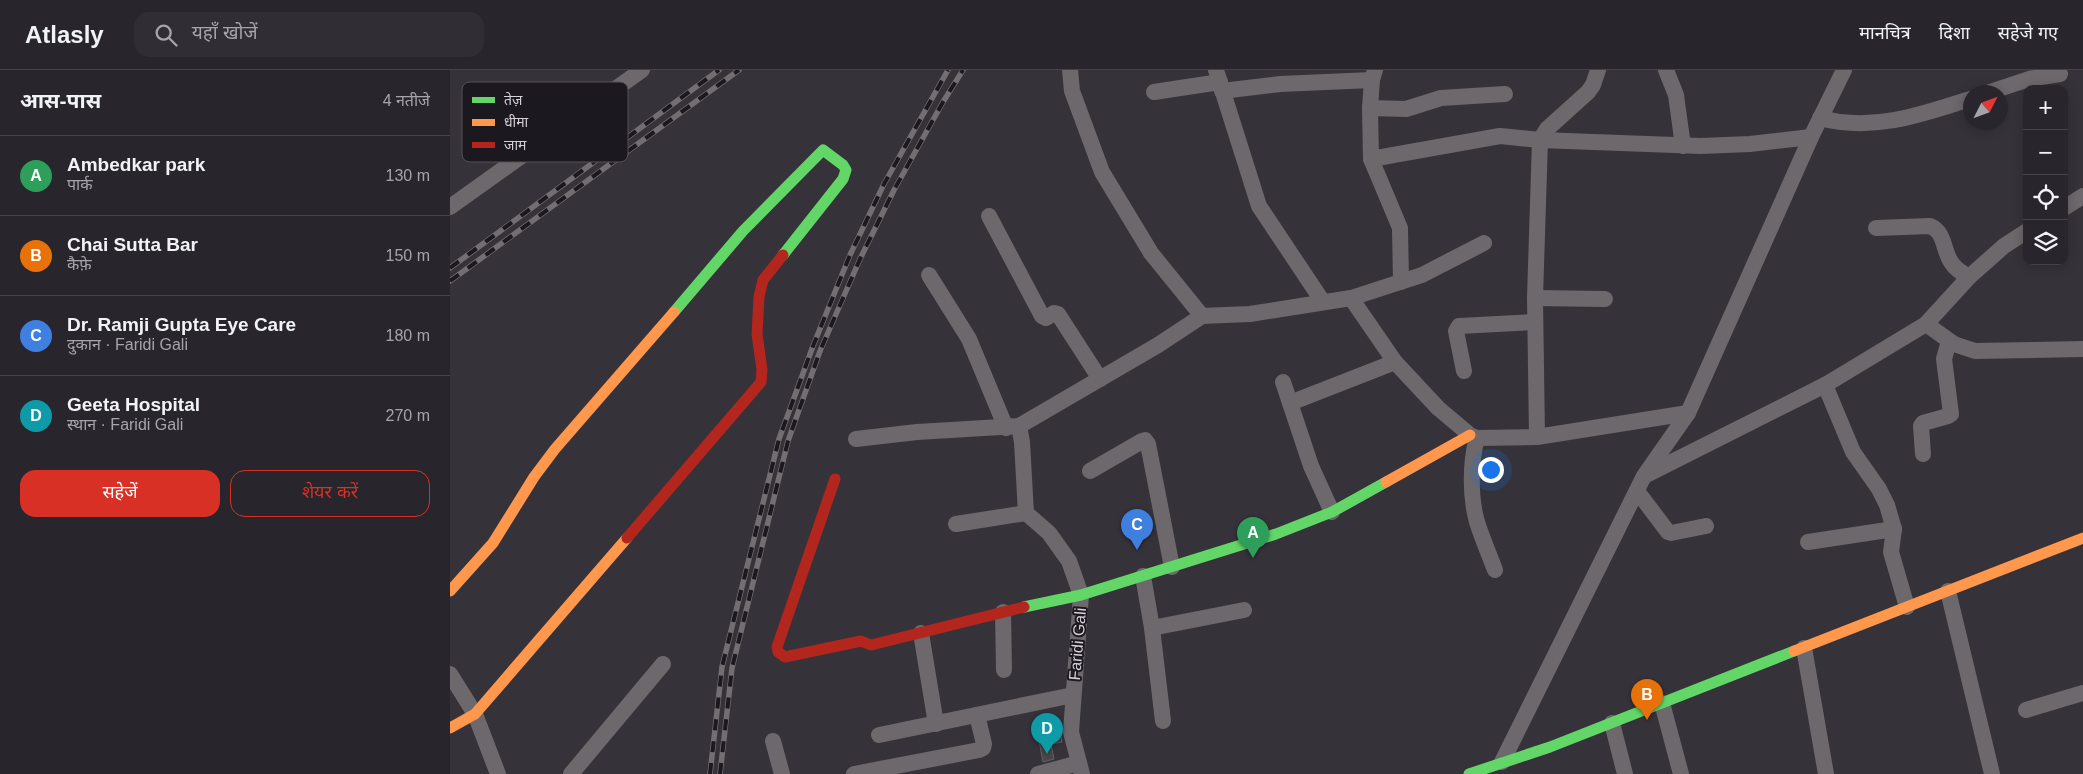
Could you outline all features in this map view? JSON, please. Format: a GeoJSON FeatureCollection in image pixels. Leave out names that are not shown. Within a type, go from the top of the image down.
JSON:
{"type":"FeatureCollection","features":[{"type":"Feature","properties":{"kind":"street"},"geometry":{"type":"LineString","coordinates":[[625,82],[642,70]]}},
{"type":"Feature","properties":{"kind":"street"},"geometry":{"type":"LineString","coordinates":[[1070,70],[1072,91],[1102,172],[1151,253],[1202,316]]}},
{"type":"Feature","properties":{"kind":"street"},"geometry":{"type":"LineString","coordinates":[[1537,437],[1535,298],[1540,140],[1547,129],[1588,92],[1598,70]]}},
{"type":"Feature","properties":{"kind":"street"},"geometry":{"type":"LineString","coordinates":[[1666,70],[1676,94],[1683,146]]}},
{"type":"Feature","properties":{"kind":"street"},"geometry":{"type":"LineString","coordinates":[[1502,762],[1640,484],[1688,413],[1811,137],[1844,70]]}},
{"type":"Feature","properties":{"kind":"street"},"geometry":{"type":"LineString","coordinates":[[2006,85],[2028,75],[2060,74]]}},
{"type":"Feature","properties":{"kind":"street"},"geometry":{"type":"LineString","coordinates":[[1154,92],[1220,81],[1280,84],[1374,75],[1370,108],[1371,159],[1400,228],[1401,282]]}},
{"type":"Feature","properties":{"kind":"street"},"geometry":{"type":"LineString","coordinates":[[1220,81],[1259,206],[1323,302]]}},
{"type":"Feature","properties":{"kind":"street"},"geometry":{"type":"LineString","coordinates":[[1370,108],[1406,109],[1441,98],[1505,94]]}},
{"type":"Feature","properties":{"kind":"street"},"geometry":{"type":"LineString","coordinates":[[1820,118],[1846,124],[1889,121],[1931,112],[1963,101]]}},
{"type":"Feature","properties":{"kind":"street"},"geometry":{"type":"LineString","coordinates":[[1371,159],[1500,136],[1540,140],[1683,146],[1750,144],[1811,137]]}},
{"type":"Feature","properties":{"kind":"street"},"geometry":{"type":"LineString","coordinates":[[450,591],[500,534],[544,462],[754,219],[824,150],[843,165],[846,170],[843,179],[763,280],[759,300],[758,342],[762,371],[761,382],[475,714],[450,728]]}},
{"type":"Feature","properties":{"kind":"street"},"geometry":{"type":"LineString","coordinates":[[450,207],[513,162]]}},
{"type":"Feature","properties":{"kind":"street"},"geometry":{"type":"LineString","coordinates":[[2068,205],[2083,196]]}},
{"type":"Feature","properties":{"kind":"street"},"geometry":{"type":"LineString","coordinates":[[989,216],[1042,316],[1046,318],[1054,313],[1058,314],[1100,379]]}},
{"type":"Feature","properties":{"kind":"street"},"geometry":{"type":"LineString","coordinates":[[1876,228],[1930,226],[1935,228],[1941,236],[1952,264],[1969,277]]}},
{"type":"Feature","properties":{"kind":"street"},"geometry":{"type":"LineString","coordinates":[[1640,484],[1825,385],[1926,324],[1969,277],[2004,246],[2023,234]]}},
{"type":"Feature","properties":{"kind":"street"},"geometry":{"type":"LineString","coordinates":[[856,439],[917,432],[1012,427],[1100,379],[1158,345],[1202,316],[1250,314],[1351,298],[1422,275],[1484,243]]}},
{"type":"Feature","properties":{"kind":"street"},"geometry":{"type":"LineString","coordinates":[[929,275],[967,335],[1012,427],[1022,442],[1026,513],[956,524]]}},
{"type":"Feature","properties":{"kind":"street"},"geometry":{"type":"LineString","coordinates":[[1351,298],[1395,362],[1438,408],[1474,436]]}},
{"type":"Feature","properties":{"kind":"street"},"geometry":{"type":"LineString","coordinates":[[1535,298],[1605,299]]}},
{"type":"Feature","properties":{"kind":"street"},"geometry":{"type":"LineString","coordinates":[[1464,371],[1456,331],[1459,326],[1535,322]]}},
{"type":"Feature","properties":{"kind":"street"},"geometry":{"type":"LineString","coordinates":[[1926,324],[1949,341],[1960,347],[1975,351],[2083,349]]}},
{"type":"Feature","properties":{"kind":"street"},"geometry":{"type":"LineString","coordinates":[[1923,454],[1921,426],[1923,423],[1951,414],[1944,359],[1949,341]]}},
{"type":"Feature","properties":{"kind":"street"},"geometry":{"type":"LineString","coordinates":[[1290,404],[1395,362]]}},
{"type":"Feature","properties":{"kind":"street"},"geometry":{"type":"LineString","coordinates":[[1283,382],[1312,466],[1332,512]]}},
{"type":"Feature","properties":{"kind":"street"},"geometry":{"type":"LineString","coordinates":[[1825,385],[1853,452],[1884,497],[1894,529],[1891,552],[1907,607]]}},
{"type":"Feature","properties":{"kind":"street"},"geometry":{"type":"LineString","coordinates":[[834,479],[777,647],[778,652],[785,657],[861,641],[872,645],[1002,612],[1082,595],[1276,534],[1332,512],[1474,436],[1537,437],[1688,413]]}},
{"type":"Feature","properties":{"kind":"street"},"geometry":{"type":"LineString","coordinates":[[1474,436],[1472,470],[1475,511],[1477,523],[1495,570]]}},
{"type":"Feature","properties":{"kind":"street"},"geometry":{"type":"LineString","coordinates":[[1090,471],[1145,440],[1148,444],[1172,567]]}},
{"type":"Feature","properties":{"kind":"street"},"geometry":{"type":"LineString","coordinates":[[1640,484],[1668,532],[1706,526]]}},
{"type":"Feature","properties":{"kind":"street","name":"Faridi Gali"},"geometry":{"type":"LineString","coordinates":[[1026,513],[1049,533],[1069,561],[1082,595],[1071,732],[1081,769]]}},
{"type":"Feature","properties":{"kind":"street"},"geometry":{"type":"LineString","coordinates":[[1808,542],[1894,529]]}},
{"type":"Feature","properties":{"kind":"street"},"geometry":{"type":"LineString","coordinates":[[1469,774],[1550,747],[2083,538]]}},
{"type":"Feature","properties":{"kind":"street"},"geometry":{"type":"LineString","coordinates":[[1142,576],[1152,628],[1163,721]]}},
{"type":"Feature","properties":{"kind":"street"},"geometry":{"type":"LineString","coordinates":[[1948,591],[1992,774]]}},
{"type":"Feature","properties":{"kind":"street"},"geometry":{"type":"LineString","coordinates":[[1152,628],[1244,610]]}},
{"type":"Feature","properties":{"kind":"street"},"geometry":{"type":"LineString","coordinates":[[1002,612],[1004,670]]}},
{"type":"Feature","properties":{"kind":"street"},"geometry":{"type":"LineString","coordinates":[[921,634],[936,724]]}},
{"type":"Feature","properties":{"kind":"street"},"geometry":{"type":"LineString","coordinates":[[1804,648],[1826,774]]}},
{"type":"Feature","properties":{"kind":"street"},"geometry":{"type":"LineString","coordinates":[[571,774],[663,664]]}},
{"type":"Feature","properties":{"kind":"street"},"geometry":{"type":"LineString","coordinates":[[450,674],[475,714],[498,774]]}},
{"type":"Feature","properties":{"kind":"street"},"geometry":{"type":"LineString","coordinates":[[2026,710],[2083,693]]}},
{"type":"Feature","properties":{"kind":"street"},"geometry":{"type":"LineString","coordinates":[[879,736],[1073,695]]}},
{"type":"Feature","properties":{"kind":"street"},"geometry":{"type":"LineString","coordinates":[[1662,703],[1681,774]]}},
{"type":"Feature","properties":{"kind":"street"},"geometry":{"type":"LineString","coordinates":[[854,774],[979,750],[983,748],[984,744],[977,715]]}},
{"type":"Feature","properties":{"kind":"street"},"geometry":{"type":"LineString","coordinates":[[1612,723],[1625,774]]}},
{"type":"Feature","properties":{"kind":"street"},"geometry":{"type":"LineString","coordinates":[[773,740],[782,774]]}},
{"type":"Feature","properties":{"kind":"street"},"geometry":{"type":"LineString","coordinates":[[1038,774],[1081,769]]}},
{"type":"Feature","properties":{"kind":"building"},"geometry":{"type":"Polygon","coordinates":[[[1049,729],[1050,732],[1060,730],[1062,742],[1051,744],[1054,759],[1043,762],[1038,735],[1049,729]]]}},
{"type":"Feature","properties":{"kind":"railway"},"geometry":{"type":"LineString","coordinates":[[628,137],[719,70]]}},
{"type":"Feature","properties":{"kind":"railway"},"geometry":{"type":"LineString","coordinates":[[628,151],[739,70]]}},
{"type":"Feature","properties":{"kind":"railway"},"geometry":{"type":"LineString","coordinates":[[710,774],[722,667],[779,439],[813,346],[850,255],[884,184],[948,70]]}},
{"type":"Feature","properties":{"kind":"railway"},"geometry":{"type":"LineString","coordinates":[[720,774],[732,668],[788,441],[820,351],[860,259],[894,190],[963,70]]}},
{"type":"Feature","properties":{"kind":"railway"},"geometry":{"type":"LineString","coordinates":[[450,268],[594,162]]}},
{"type":"Feature","properties":{"kind":"railway"},"geometry":{"type":"LineString","coordinates":[[450,281],[613,162]]}},
{"type":"Feature","properties":{"kind":"traffic: fast"},"geometry":{"type":"LineString","coordinates":[[674,312],[743,231],[823,150],[843,165],[846,170],[843,179],[783,255]]}},
{"type":"Feature","properties":{"kind":"traffic: fast"},"geometry":{"type":"LineString","coordinates":[[1024,607],[1081,595],[1276,534],[1332,512],[1386,482]]}},
{"type":"Feature","properties":{"kind":"traffic: fast"},"geometry":{"type":"LineString","coordinates":[[1469,774],[1550,747],[1794,651]]}},
{"type":"Feature","properties":{"kind":"traffic: slow"},"geometry":{"type":"LineString","coordinates":[[450,591],[493,543],[534,477],[555,449],[674,312]]}},
{"type":"Feature","properties":{"kind":"traffic: slow"},"geometry":{"type":"LineString","coordinates":[[1386,482],[1470,435]]}},
{"type":"Feature","properties":{"kind":"traffic: slow"},"geometry":{"type":"LineString","coordinates":[[450,728],[475,714],[627,538]]}},
{"type":"Feature","properties":{"kind":"traffic: slow"},"geometry":{"type":"LineString","coordinates":[[1794,651],[2083,538]]}},
{"type":"Feature","properties":{"kind":"traffic: jam"},"geometry":{"type":"LineString","coordinates":[[627,538],[761,382],[762,370],[757,334],[759,297],[763,280],[783,255]]}},
{"type":"Feature","properties":{"kind":"traffic: jam"},"geometry":{"type":"LineString","coordinates":[[835,479],[777,647],[778,652],[785,657],[861,641],[871,645],[1024,607]]}},
{"type":"Feature","properties":{"kind":"place","name":"Dr. Ramji Gupta Eye Care"},"geometry":{"type":"Point","coordinates":[1137,550]}},
{"type":"Feature","properties":{"kind":"place","name":"Ambedkar park"},"geometry":{"type":"Point","coordinates":[1253,558]}},
{"type":"Feature","properties":{"kind":"place","name":"Chai Sutta Bar"},"geometry":{"type":"Point","coordinates":[1647,720]}},
{"type":"Feature","properties":{"kind":"place","name":"Geeta Hospital"},"geometry":{"type":"Point","coordinates":[1047,754]}}]}
